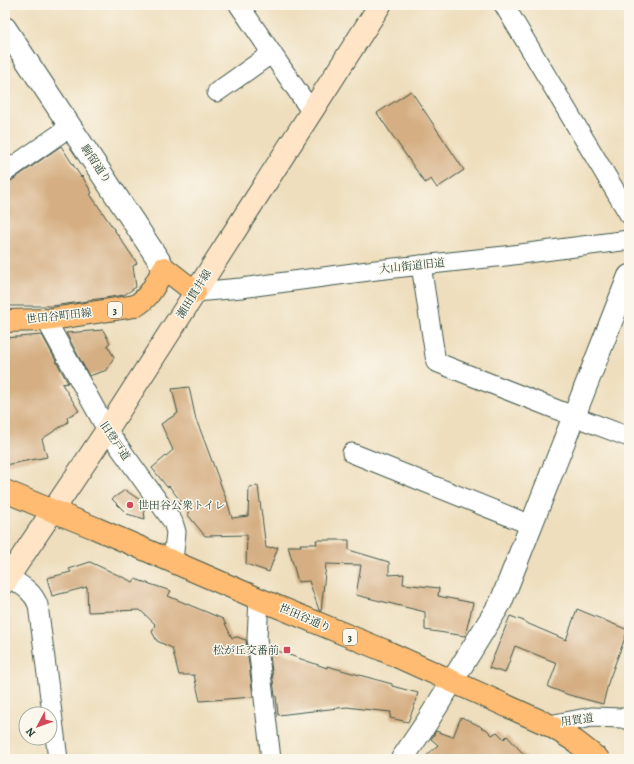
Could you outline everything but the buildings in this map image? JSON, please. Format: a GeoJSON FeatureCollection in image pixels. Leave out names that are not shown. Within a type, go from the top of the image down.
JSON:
{"type":"FeatureCollection","features":[{"type":"Feature","properties":{"kind":"main road","name":"瀬田貫井線"},"geometry":{"type":"LineString","coordinates":[[7,579],[106,430],[380,5]]}},
{"type":"Feature","properties":{"kind":"main road","name":"駒留通り"},"geometry":{"type":"LineString","coordinates":[[164,268],[195,292]]}},
{"type":"Feature","properties":{"kind":"main road","name":"世田谷町田線"},"geometry":{"type":"LineString","coordinates":[[5,321],[46,320],[135,306],[148,296],[164,268]]}},
{"type":"Feature","properties":{"kind":"main road","name":"世田谷通り"},"geometry":{"type":"LineString","coordinates":[[5,490],[259,599],[383,650],[549,725],[575,741],[598,759]]}},
{"type":"Feature","properties":{"kind":"street"},"geometry":{"type":"LineString","coordinates":[[239,5],[311,111]]}},
{"type":"Feature","properties":{"kind":"street"},"geometry":{"type":"LineString","coordinates":[[504,5],[629,214]]}},
{"type":"Feature","properties":{"kind":"street","name":"駒留通り"},"geometry":{"type":"LineString","coordinates":[[5,28],[164,268]]}},
{"type":"Feature","properties":{"kind":"street"},"geometry":{"type":"LineString","coordinates":[[217,92],[272,53]]}},
{"type":"Feature","properties":{"kind":"street"},"geometry":{"type":"LineString","coordinates":[[5,172],[71,126]]}},
{"type":"Feature","properties":{"kind":"street","name":"大山街道旧道"},"geometry":{"type":"LineString","coordinates":[[195,292],[241,288],[629,240]]}},
{"type":"Feature","properties":{"kind":"street"},"geometry":{"type":"LineString","coordinates":[[421,265],[436,362],[629,437]]}},
{"type":"Feature","properties":{"kind":"street"},"geometry":{"type":"LineString","coordinates":[[402,759],[452,682],[501,602],[629,276]]}},
{"type":"Feature","properties":{"kind":"street","name":"旧登戸道"},"geometry":{"type":"LineString","coordinates":[[46,320],[106,430],[174,522],[176,532],[173,561]]}},
{"type":"Feature","properties":{"kind":"street"},"geometry":{"type":"LineString","coordinates":[[352,453],[531,525]]}},
{"type":"Feature","properties":{"kind":"street"},"geometry":{"type":"LineString","coordinates":[[7,579],[31,592],[38,605],[58,759]]}},
{"type":"Feature","properties":{"kind":"street"},"geometry":{"type":"LineString","coordinates":[[259,599],[257,638],[271,759]]}},
{"type":"Feature","properties":{"kind":"street","name":"用賀道"},"geometry":{"type":"LineString","coordinates":[[549,725],[592,717],[622,718],[629,720]]}},
{"type":"Feature","properties":{"kind":"place","name":"世田谷公衆トイレ"},"geometry":{"type":"Point","coordinates":[130,505]}},
{"type":"Feature","properties":{"kind":"place","name":"松が丘交番前"},"geometry":{"type":"Point","coordinates":[287,650]}}]}
